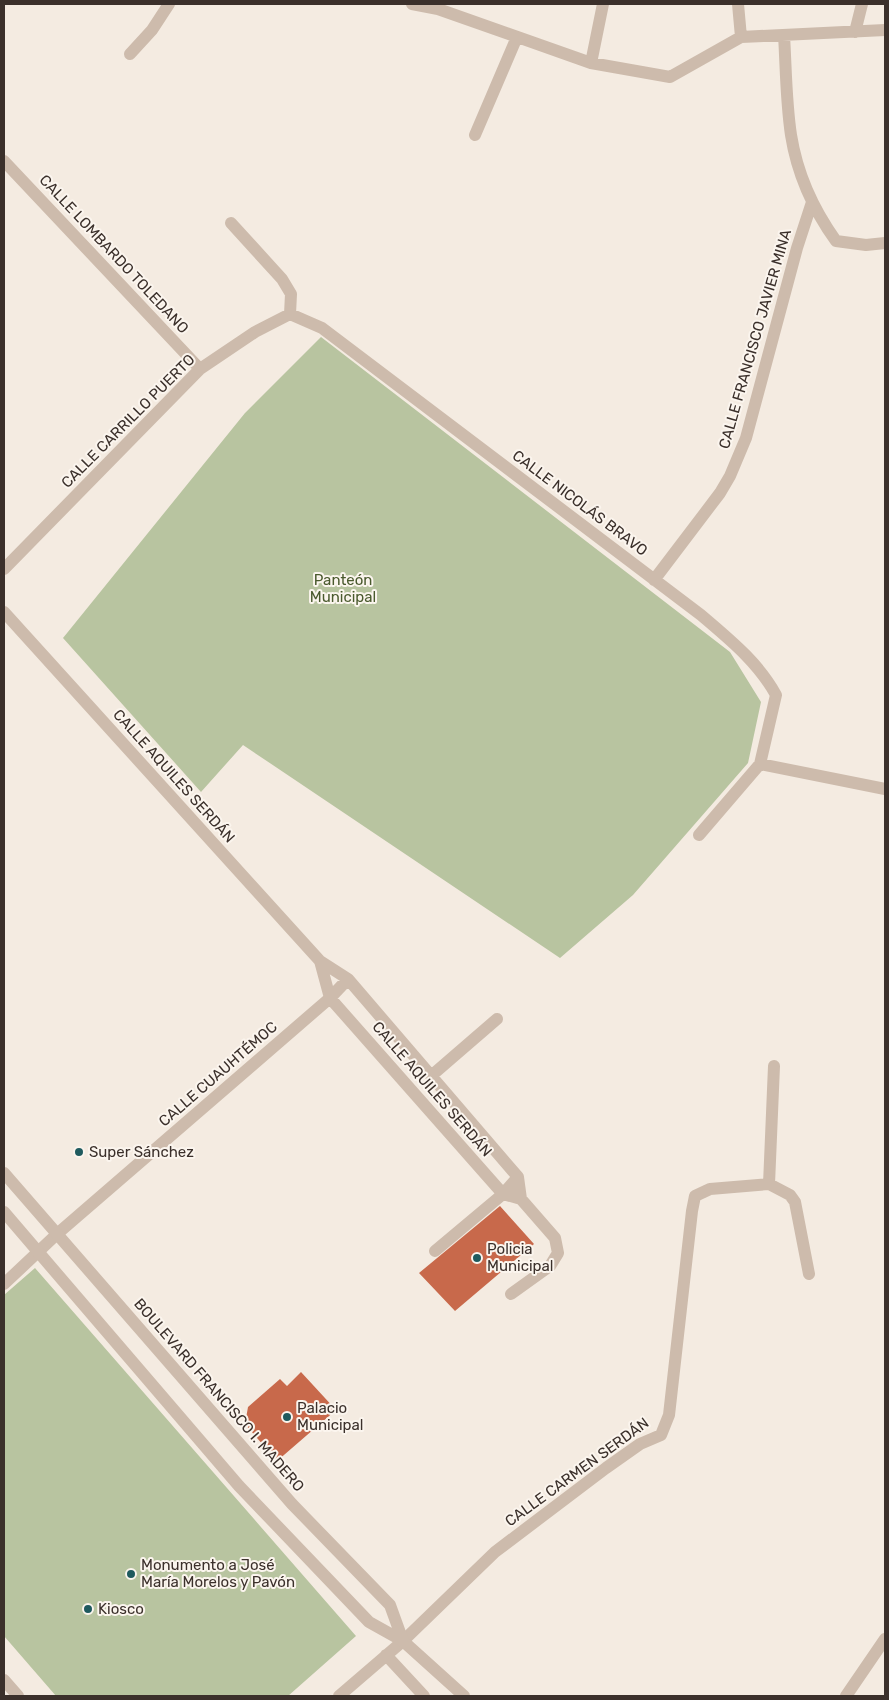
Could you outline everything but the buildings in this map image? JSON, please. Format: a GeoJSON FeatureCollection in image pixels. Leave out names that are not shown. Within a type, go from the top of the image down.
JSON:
{"type":"FeatureCollection","features":[{"type":"Feature","properties":{"kind":"street"},"geometry":{"type":"LineString","coordinates":[[130,54],[152,30],[169,4]]}},
{"type":"Feature","properties":{"kind":"street"},"geometry":{"type":"LineString","coordinates":[[412,4],[438,9],[591,63],[670,77],[741,37],[885,30]]}},
{"type":"Feature","properties":{"kind":"street"},"geometry":{"type":"LineString","coordinates":[[591,63],[603,4]]}},
{"type":"Feature","properties":{"kind":"street"},"geometry":{"type":"LineString","coordinates":[[738,4],[741,37]]}},
{"type":"Feature","properties":{"kind":"street"},"geometry":{"type":"LineString","coordinates":[[855,32],[862,4]]}},
{"type":"Feature","properties":{"kind":"street"},"geometry":{"type":"LineString","coordinates":[[784,35],[791,135],[801,176],[812,202],[836,241],[866,245],[885,244]]}},
{"type":"Feature","properties":{"kind":"street"},"geometry":{"type":"LineString","coordinates":[[475,135],[517,37]]}},
{"type":"Feature","properties":{"kind":"street","name":"CALLE LOMBARDO TOLEDANO"},"geometry":{"type":"LineString","coordinates":[[4,161],[200,368]]}},
{"type":"Feature","properties":{"kind":"street","name":"CALLE FRANCISCO JAVIER MINA"},"geometry":{"type":"LineString","coordinates":[[654,580],[720,493],[730,476],[746,438],[797,248],[812,202]]}},
{"type":"Feature","properties":{"kind":"street"},"geometry":{"type":"LineString","coordinates":[[231,223],[282,279],[291,294],[290,314]]}},
{"type":"Feature","properties":{"kind":"street","name":"CALLE CARRILLO PUERTO"},"geometry":{"type":"LineString","coordinates":[[4,569],[200,368],[256,332],[290,314]]}},
{"type":"Feature","properties":{"kind":"street","name":"CALLE NICOLÁS BRAVO"},"geometry":{"type":"LineString","coordinates":[[290,314],[322,328],[701,615],[736,645],[767,678],[776,695],[760,764]]}},
{"type":"Feature","properties":{"kind":"street","name":"CALLE AQUILES SERDÁN"},"geometry":{"type":"LineString","coordinates":[[4,612],[320,961],[348,979],[518,1177]]}},
{"type":"Feature","properties":{"kind":"street"},"geometry":{"type":"LineString","coordinates":[[699,835],[760,764],[885,789]]}},
{"type":"Feature","properties":{"kind":"street","name":"CALLE AQUILES SERDÁN"},"geometry":{"type":"LineString","coordinates":[[320,961],[330,998],[503,1194]]}},
{"type":"Feature","properties":{"kind":"street","name":"CALLE CUAUHTÉMOC"},"geometry":{"type":"LineString","coordinates":[[4,1284],[57,1234],[330,998],[348,979]]}},
{"type":"Feature","properties":{"kind":"street"},"geometry":{"type":"LineString","coordinates":[[432,1076],[497,1019]]}},
{"type":"Feature","properties":{"kind":"street"},"geometry":{"type":"LineString","coordinates":[[774,1066],[770,1184],[790,1195],[795,1202],[809,1274]]}},
{"type":"Feature","properties":{"kind":"street","name":"BOULEVARD FRANCISCO I. MADERO"},"geometry":{"type":"LineString","coordinates":[[4,1173],[292,1504],[390,1606],[402,1641]]}},
{"type":"Feature","properties":{"kind":"street"},"geometry":{"type":"LineString","coordinates":[[435,1251],[503,1194],[518,1177]]}},
{"type":"Feature","properties":{"kind":"street"},"geometry":{"type":"LineString","coordinates":[[511,1294],[550,1266],[558,1253],[555,1238],[522,1199],[518,1177]]}},
{"type":"Feature","properties":{"kind":"street","name":"CALLE CARMEN SERDÁN"},"geometry":{"type":"LineString","coordinates":[[339,1696],[402,1641],[495,1552],[606,1468],[640,1444],[660,1435],[669,1415],[695,1196],[710,1189],[770,1184]]}},
{"type":"Feature","properties":{"kind":"street"},"geometry":{"type":"LineString","coordinates":[[503,1194],[522,1199]]}},
{"type":"Feature","properties":{"kind":"street","name":"BOULEVARD FRANCISCO I. MADERO"},"geometry":{"type":"LineString","coordinates":[[4,1212],[239,1486],[369,1622],[402,1641],[464,1696]]}},
{"type":"Feature","properties":{"kind":"street"},"geometry":{"type":"LineString","coordinates":[[846,1696],[885,1639]]}},
{"type":"Feature","properties":{"kind":"street"},"geometry":{"type":"LineString","coordinates":[[386,1655],[424,1696]]}},
{"type":"Feature","properties":{"kind":"street"},"geometry":{"type":"LineString","coordinates":[[4,1680],[18,1696]]}},
{"type":"Feature","properties":{"kind":"green space","name":"Panteón Municipal"},"geometry":{"type":"Polygon","coordinates":[[[321,337],[730,652],[761,702],[748,763],[633,895],[560,958],[243,745],[201,792],[63,638],[245,413],[321,337]]]}},
{"type":"Feature","properties":{"kind":"green space"},"geometry":{"type":"Polygon","coordinates":[[[35,1268],[356,1636],[288,1696],[56,1696],[4,1636],[4,1295],[35,1268]]]}},
{"type":"Feature","properties":{"kind":"place","name":"Super Sánchez"},"geometry":{"type":"Point","coordinates":[79,1152]}},
{"type":"Feature","properties":{"kind":"place","name":"Policia Municipal"},"geometry":{"type":"Point","coordinates":[477,1258]}},
{"type":"Feature","properties":{"kind":"place","name":"Palacio Municipal"},"geometry":{"type":"Point","coordinates":[287,1417]}},
{"type":"Feature","properties":{"kind":"place","name":"Monumento a José María Morelos y Pavón"},"geometry":{"type":"Point","coordinates":[131,1574]}},
{"type":"Feature","properties":{"kind":"place","name":"Kiosco"},"geometry":{"type":"Point","coordinates":[88,1609]}}]}
